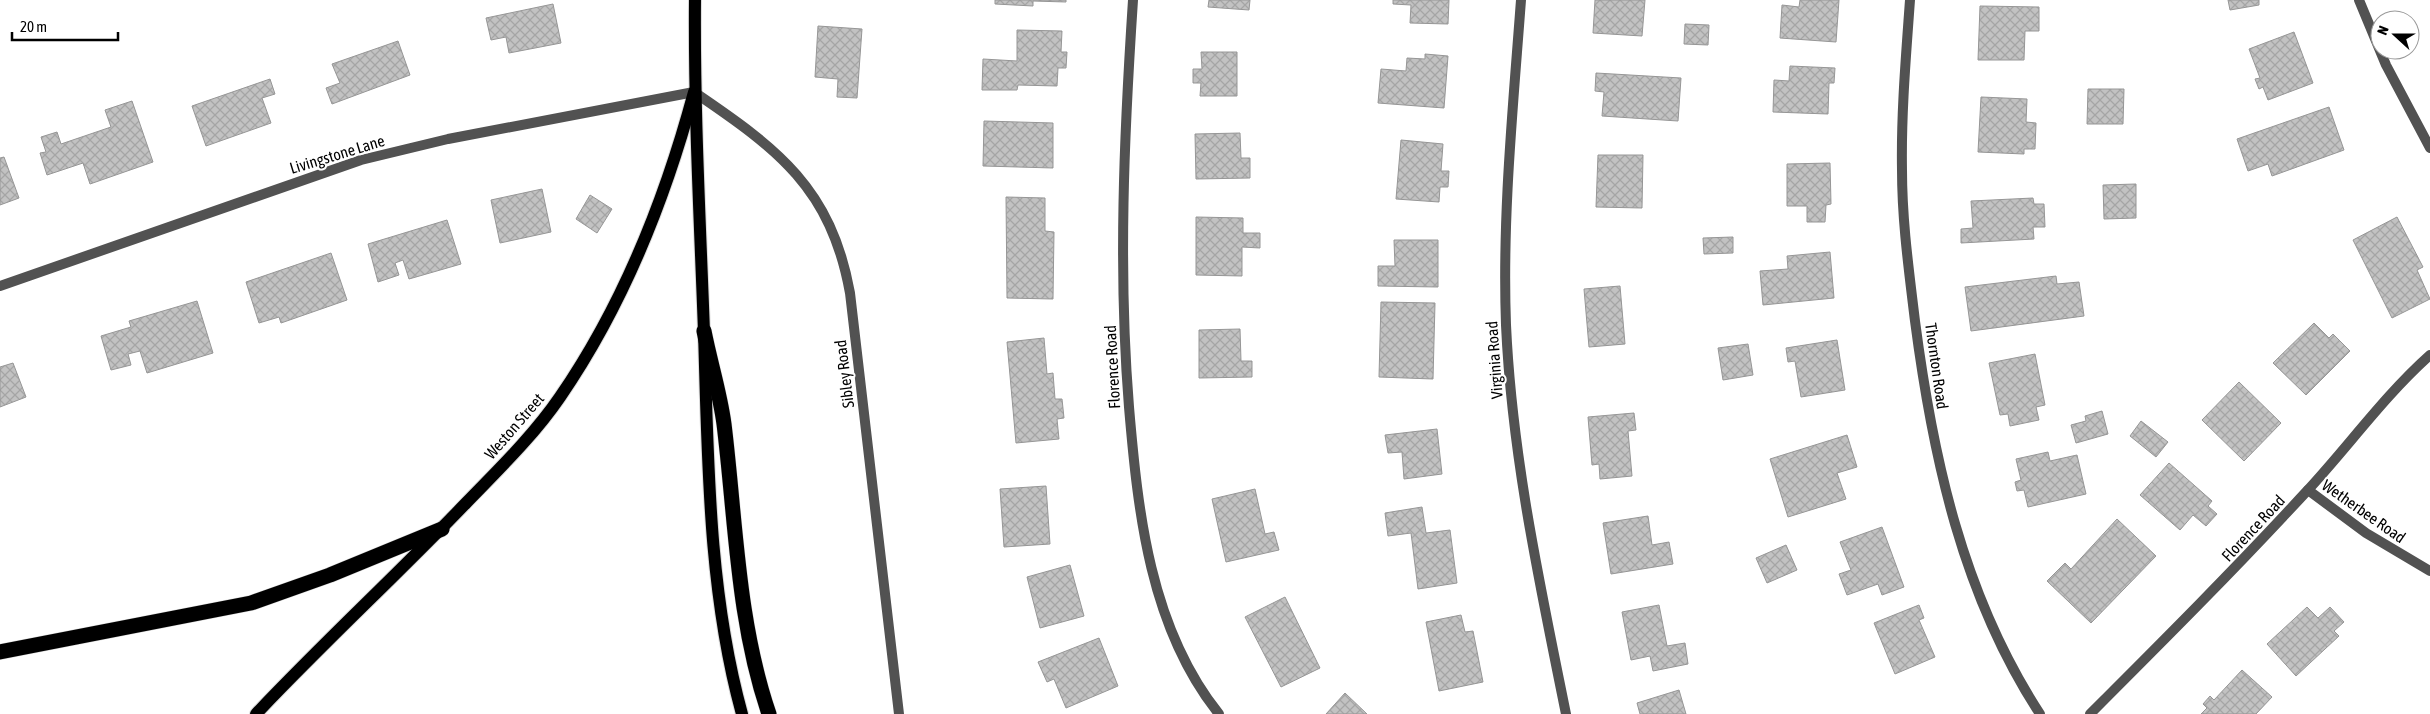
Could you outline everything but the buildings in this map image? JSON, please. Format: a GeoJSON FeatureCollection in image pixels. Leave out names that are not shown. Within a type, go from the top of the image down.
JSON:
{"type":"FeatureCollection","features":[{"type":"Feature","properties":{"kind":"highway"},"geometry":{"type":"LineString","coordinates":[[704,331],[724,423],[743,609],[754,664],[769,714]]}},
{"type":"Feature","properties":{"kind":"highway"},"geometry":{"type":"LineString","coordinates":[[0,652],[251,603],[330,575],[442,528]]}},
{"type":"Feature","properties":{"kind":"main road","name":"Weston Street"},"geometry":{"type":"LineString","coordinates":[[695,0],[694,92],[706,415],[715,558],[730,661],[742,714]]}},
{"type":"Feature","properties":{"kind":"main road","name":"Weston Street"},"geometry":{"type":"LineString","coordinates":[[256,714],[442,528],[536,428],[559,399],[601,334],[631,273],[658,205],[694,92]]}},
{"type":"Feature","properties":{"kind":"street","name":"Florence Road"},"geometry":{"type":"LineString","coordinates":[[1134,0],[1124,168],[1122,269],[1126,364],[1139,509],[1150,564],[1163,608],[1198,683],[1219,714]]}},
{"type":"Feature","properties":{"kind":"street","name":"Virginia Road"},"geometry":{"type":"LineString","coordinates":[[1521,0],[1506,208],[1506,326],[1515,431],[1526,507],[1566,714]]}},
{"type":"Feature","properties":{"kind":"street","name":"Thornton Road"},"geometry":{"type":"LineString","coordinates":[[1910,0],[1902,170],[1907,255],[1927,410],[1940,475],[1957,533],[1980,599],[2000,644],[2040,714]]}},
{"type":"Feature","properties":{"kind":"street"},"geometry":{"type":"LineString","coordinates":[[2359,0],[2386,65],[2430,148]]}},
{"type":"Feature","properties":{"kind":"street","name":"Livingstone Lane"},"geometry":{"type":"LineString","coordinates":[[0,286],[360,160],[448,140],[694,92]]}},
{"type":"Feature","properties":{"kind":"street","name":"Sibley Road"},"geometry":{"type":"LineString","coordinates":[[694,92],[744,126],[787,162],[813,194],[838,244],[850,293],[898,714]]}},
{"type":"Feature","properties":{"kind":"street","name":"Florence Road"},"geometry":{"type":"LineString","coordinates":[[2090,714],[2210,596],[2308,490],[2396,389],[2430,354]]}},
{"type":"Feature","properties":{"kind":"street","name":"Wetherbee Road"},"geometry":{"type":"LineString","coordinates":[[2308,490],[2366,533],[2430,572]]}}]}
